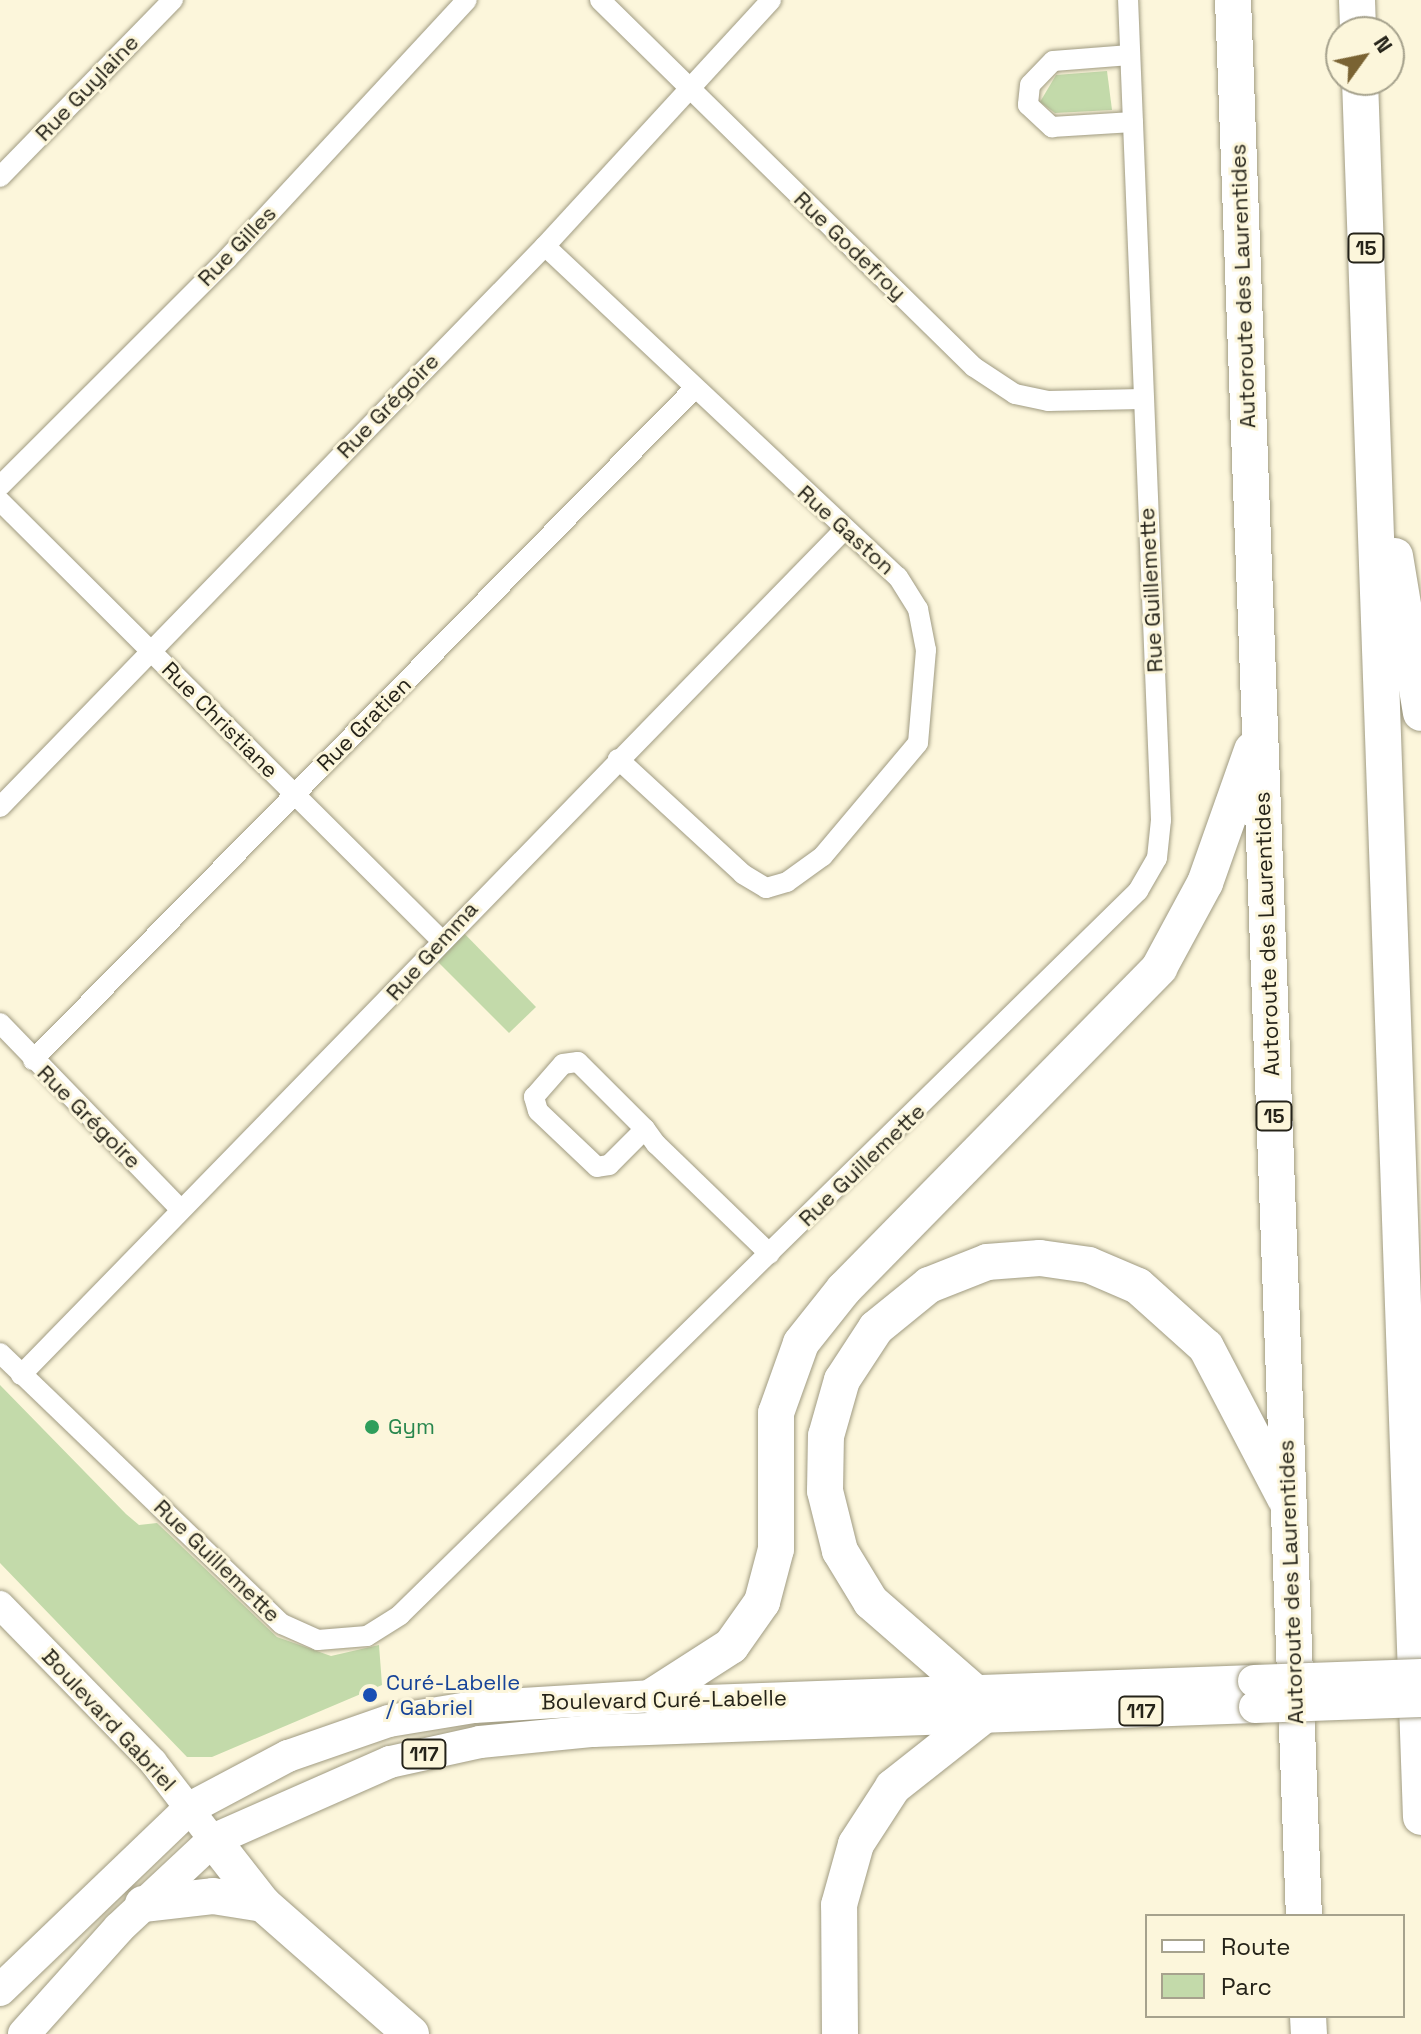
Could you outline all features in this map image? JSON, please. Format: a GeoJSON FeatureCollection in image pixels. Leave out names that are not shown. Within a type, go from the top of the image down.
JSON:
{"type":"FeatureCollection","features":[{"type":"Feature","properties":{"kind":"highway","name":"Autoroute des Laurentides"},"geometry":{"type":"LineString","coordinates":[[1233,0],[1304,1914]]}},
{"type":"Feature","properties":{"kind":"highway","name":"15"},"geometry":{"type":"LineString","coordinates":[[1361,96],[1421,1817]]}},
{"type":"Feature","properties":{"kind":"highway"},"geometry":{"type":"LineString","coordinates":[[1372,416],[1421,713]]}},
{"type":"Feature","properties":{"kind":"highway"},"geometry":{"type":"LineString","coordinates":[[653,1696],[731,1646],[762,1602],[776,1549],[776,1413],[801,1343],[844,1289],[1159,968],[1205,883],[1260,726]]}},
{"type":"Feature","properties":{"kind":"highway"},"geometry":{"type":"LineString","coordinates":[[840,2034],[839,1905],[856,1844],[893,1787],[977,1703],[871,1602],[840,1551],[825,1491],[826,1436],[842,1380],[876,1328],[929,1285],[987,1262],[1040,1258],[1089,1265],[1138,1286],[1206,1347],[1289,1505]]}},
{"type":"Feature","properties":{"kind":"highway"},"geometry":{"type":"LineString","coordinates":[[213,1840],[263,1904],[411,2034]]}},
{"type":"Feature","properties":{"kind":"highway"},"geometry":{"type":"LineString","coordinates":[[143,1904],[213,1896],[263,1904]]}},
{"type":"Feature","properties":{"kind":"main road","name":"Boulevard Curé-Labelle"},"geometry":{"type":"LineString","coordinates":[[1255,1694],[1421,1675]]}},
{"type":"Feature","properties":{"kind":"main road","name":"Boulevard Curé-Labelle"},"geometry":{"type":"LineString","coordinates":[[0,1990],[190,1808],[288,1756],[389,1721],[474,1707],[653,1696],[707,1701],[977,1703],[1255,1694],[1421,1701]]}},
{"type":"Feature","properties":{"kind":"main road","name":"Boulevard Curé-Labelle"},"geometry":{"type":"LineString","coordinates":[[24,2034],[143,1904],[213,1840],[339,1781],[480,1742],[977,1703]]}},
{"type":"Feature","properties":{"kind":"street","name":"Rue Guylaine"},"geometry":{"type":"LineString","coordinates":[[0,177],[173,0]]}},
{"type":"Feature","properties":{"kind":"street","name":"Rue Gilles"},"geometry":{"type":"LineString","coordinates":[[0,486],[227,259],[467,0]]}},
{"type":"Feature","properties":{"kind":"street","name":"Rue Godefroy"},"geometry":{"type":"LineString","coordinates":[[600,0],[974,367],[1015,394],[1048,401],[1142,399]]}},
{"type":"Feature","properties":{"kind":"street","name":"Rue Grégoire"},"geometry":{"type":"LineString","coordinates":[[0,807],[149,650],[545,246],[691,91],[771,0]]}},
{"type":"Feature","properties":{"kind":"street","name":"Rue Guillemette"},"geometry":{"type":"LineString","coordinates":[[0,1353],[282,1624],[318,1640],[347,1640],[400,1615],[1114,917],[1157,858],[1161,820],[1128,0]]}},
{"type":"Feature","properties":{"kind":"street"},"geometry":{"type":"LineString","coordinates":[[1130,55],[1053,61],[1030,85],[1028,105],[1039,123],[1052,127],[1133,122]]}},
{"type":"Feature","properties":{"kind":"street","name":"Rue Gaston"},"geometry":{"type":"LineString","coordinates":[[545,246],[844,530],[898,577],[918,609],[926,650],[923,712],[907,760],[823,856],[766,888],[618,759]]}},
{"type":"Feature","properties":{"kind":"street","name":"Rue Gratien"},"geometry":{"type":"LineString","coordinates":[[33,1060],[695,388]]}},
{"type":"Feature","properties":{"kind":"street","name":"Rue Christiane"},"geometry":{"type":"LineString","coordinates":[[0,501],[440,939]]}},
{"type":"Feature","properties":{"kind":"street","name":"Rue Gemma"},"geometry":{"type":"LineString","coordinates":[[21,1375],[440,939],[844,530]]}},
{"type":"Feature","properties":{"kind":"street","name":"Rue Grégoire"},"geometry":{"type":"LineString","coordinates":[[0,1023],[180,1209]]}},
{"type":"Feature","properties":{"kind":"street"},"geometry":{"type":"LineString","coordinates":[[645,1129],[612,1163],[597,1167],[538,1111],[534,1097],[575,1061],[645,1129],[770,1254]]}},
{"type":"Feature","properties":{"kind":"street","name":"Boulevard Gabriel"},"geometry":{"type":"LineString","coordinates":[[0,1605],[190,1808],[213,1840]]}},
{"type":"Feature","properties":{"kind":"green space"},"geometry":{"type":"Polygon","coordinates":[[[1107,71],[1112,110],[1055,113],[1040,102],[1056,75],[1107,71]]]}},
{"type":"Feature","properties":{"kind":"green space"},"geometry":{"type":"Polygon","coordinates":[[[455,924],[536,1007],[509,1033],[431,955],[455,924]]]}},
{"type":"Feature","properties":{"kind":"green space"},"geometry":{"type":"Polygon","coordinates":[[[0,1385],[126,1514],[139,1525],[157,1523],[277,1637],[331,1656],[379,1645],[382,1685],[212,1757],[187,1757],[0,1563],[0,1385]]]}},
{"type":"Feature","properties":{"kind":"place","name":"Gym"},"geometry":{"type":"Point","coordinates":[372,1427]}},
{"type":"Feature","properties":{"kind":"place","name":"Curé-Labelle / Gabriel"},"geometry":{"type":"Point","coordinates":[370,1695]}}]}
